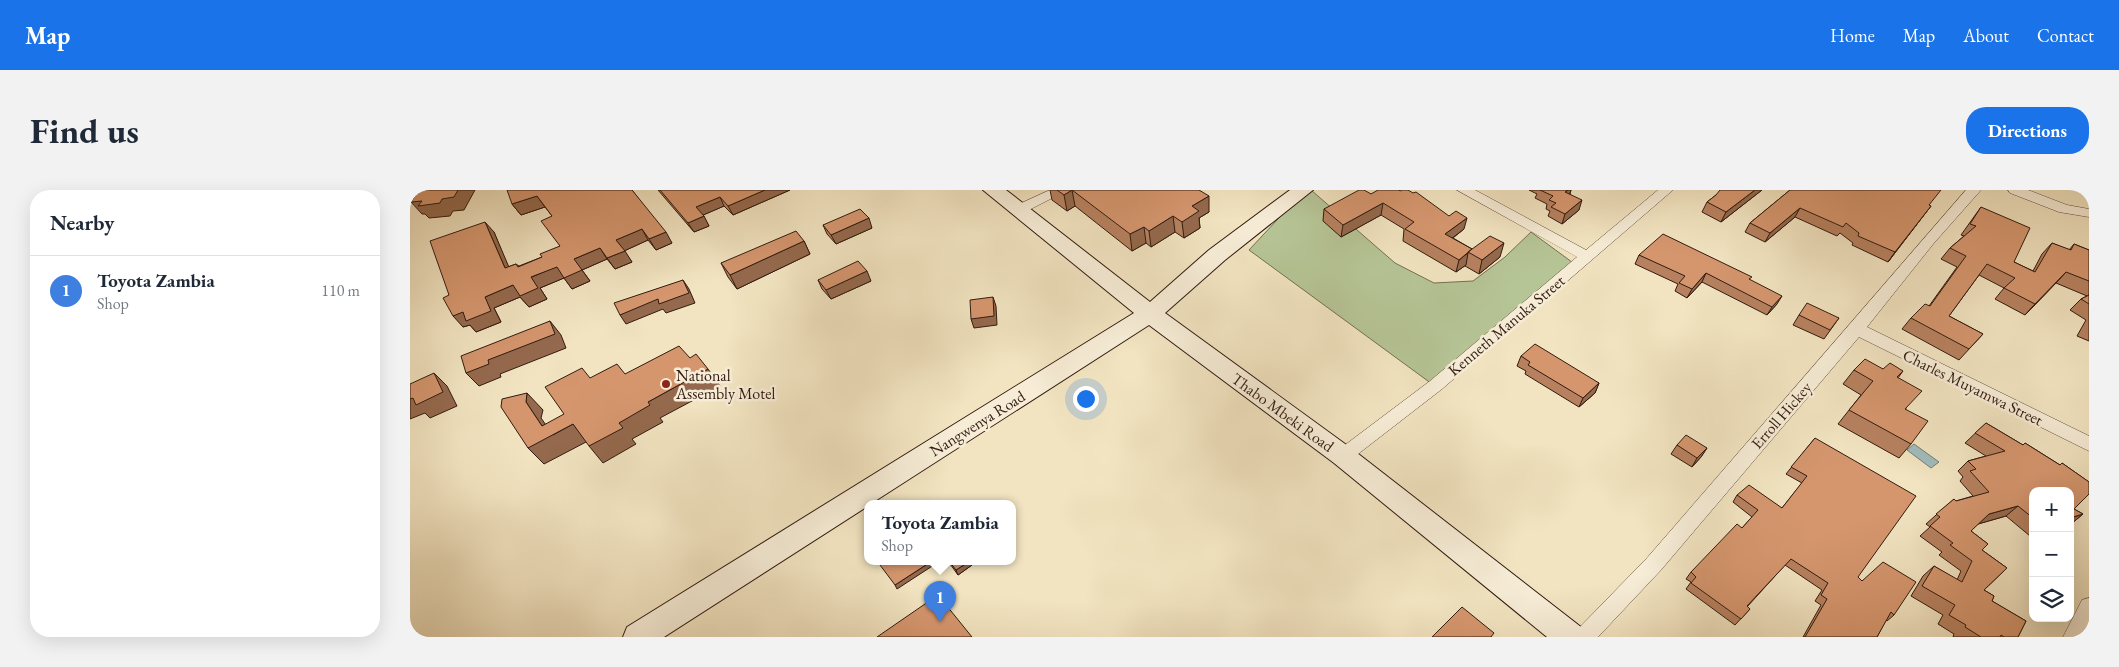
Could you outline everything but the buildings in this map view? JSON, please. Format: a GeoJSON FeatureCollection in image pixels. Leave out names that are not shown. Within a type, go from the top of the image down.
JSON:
{"type":"FeatureCollection","features":[{"type":"Feature","properties":{"kind":"main road","name":"Thabo Mbeki Road"},"geometry":{"type":"LineString","coordinates":[[993,190],[1150,314],[1343,456],[1570,637]]}},
{"type":"Feature","properties":{"kind":"main road","name":"Nangwenya Road"},"geometry":{"type":"LineString","coordinates":[[638,637],[1150,314],[1217,255],[1303,190]]}},
{"type":"Feature","properties":{"kind":"street"},"geometry":{"type":"LineString","coordinates":[[1018,210],[1061,190]]}},
{"type":"Feature","properties":{"kind":"street"},"geometry":{"type":"LineString","coordinates":[[1464,190],[1588,257]]}},
{"type":"Feature","properties":{"kind":"street","name":"Kenneth Manuka Street"},"geometry":{"type":"LineString","coordinates":[[1343,456],[1436,385],[1666,190]]}},
{"type":"Feature","properties":{"kind":"street","name":"Erroll Hickey"},"geometry":{"type":"LineString","coordinates":[[1584,637],[1654,564],[1857,329],[1929,240],[1974,190]]}},
{"type":"Feature","properties":{"kind":"street"},"geometry":{"type":"LineString","coordinates":[[2015,190],[2064,209],[2089,213]]}},
{"type":"Feature","properties":{"kind":"street","name":"Charles Muyamwa Street"},"geometry":{"type":"LineString","coordinates":[[1857,329],[2089,444]]}},
{"type":"Feature","properties":{"kind":"street"},"geometry":{"type":"LineString","coordinates":[[2074,637],[2089,607]]}},
{"type":"Feature","properties":{"kind":"green space"},"geometry":{"type":"Polygon","coordinates":[[[1305,190],[1311,190],[1395,263],[1434,283],[1473,281],[1505,257],[1531,232],[1576,265],[1432,384],[1249,250],[1305,190]]]}},
{"type":"Feature","properties":{"kind":"water"},"geometry":{"type":"Polygon","coordinates":[[[1914,444],[1939,462],[1931,468],[1907,450],[1914,444]]]}},
{"type":"Feature","properties":{"kind":"place","name":"National Assembly Motel"},"geometry":{"type":"Point","coordinates":[666,384]}},
{"type":"Feature","properties":{"kind":"place","name":"Toyota Zambia"},"geometry":{"type":"Point","coordinates":[940,622]}}]}
